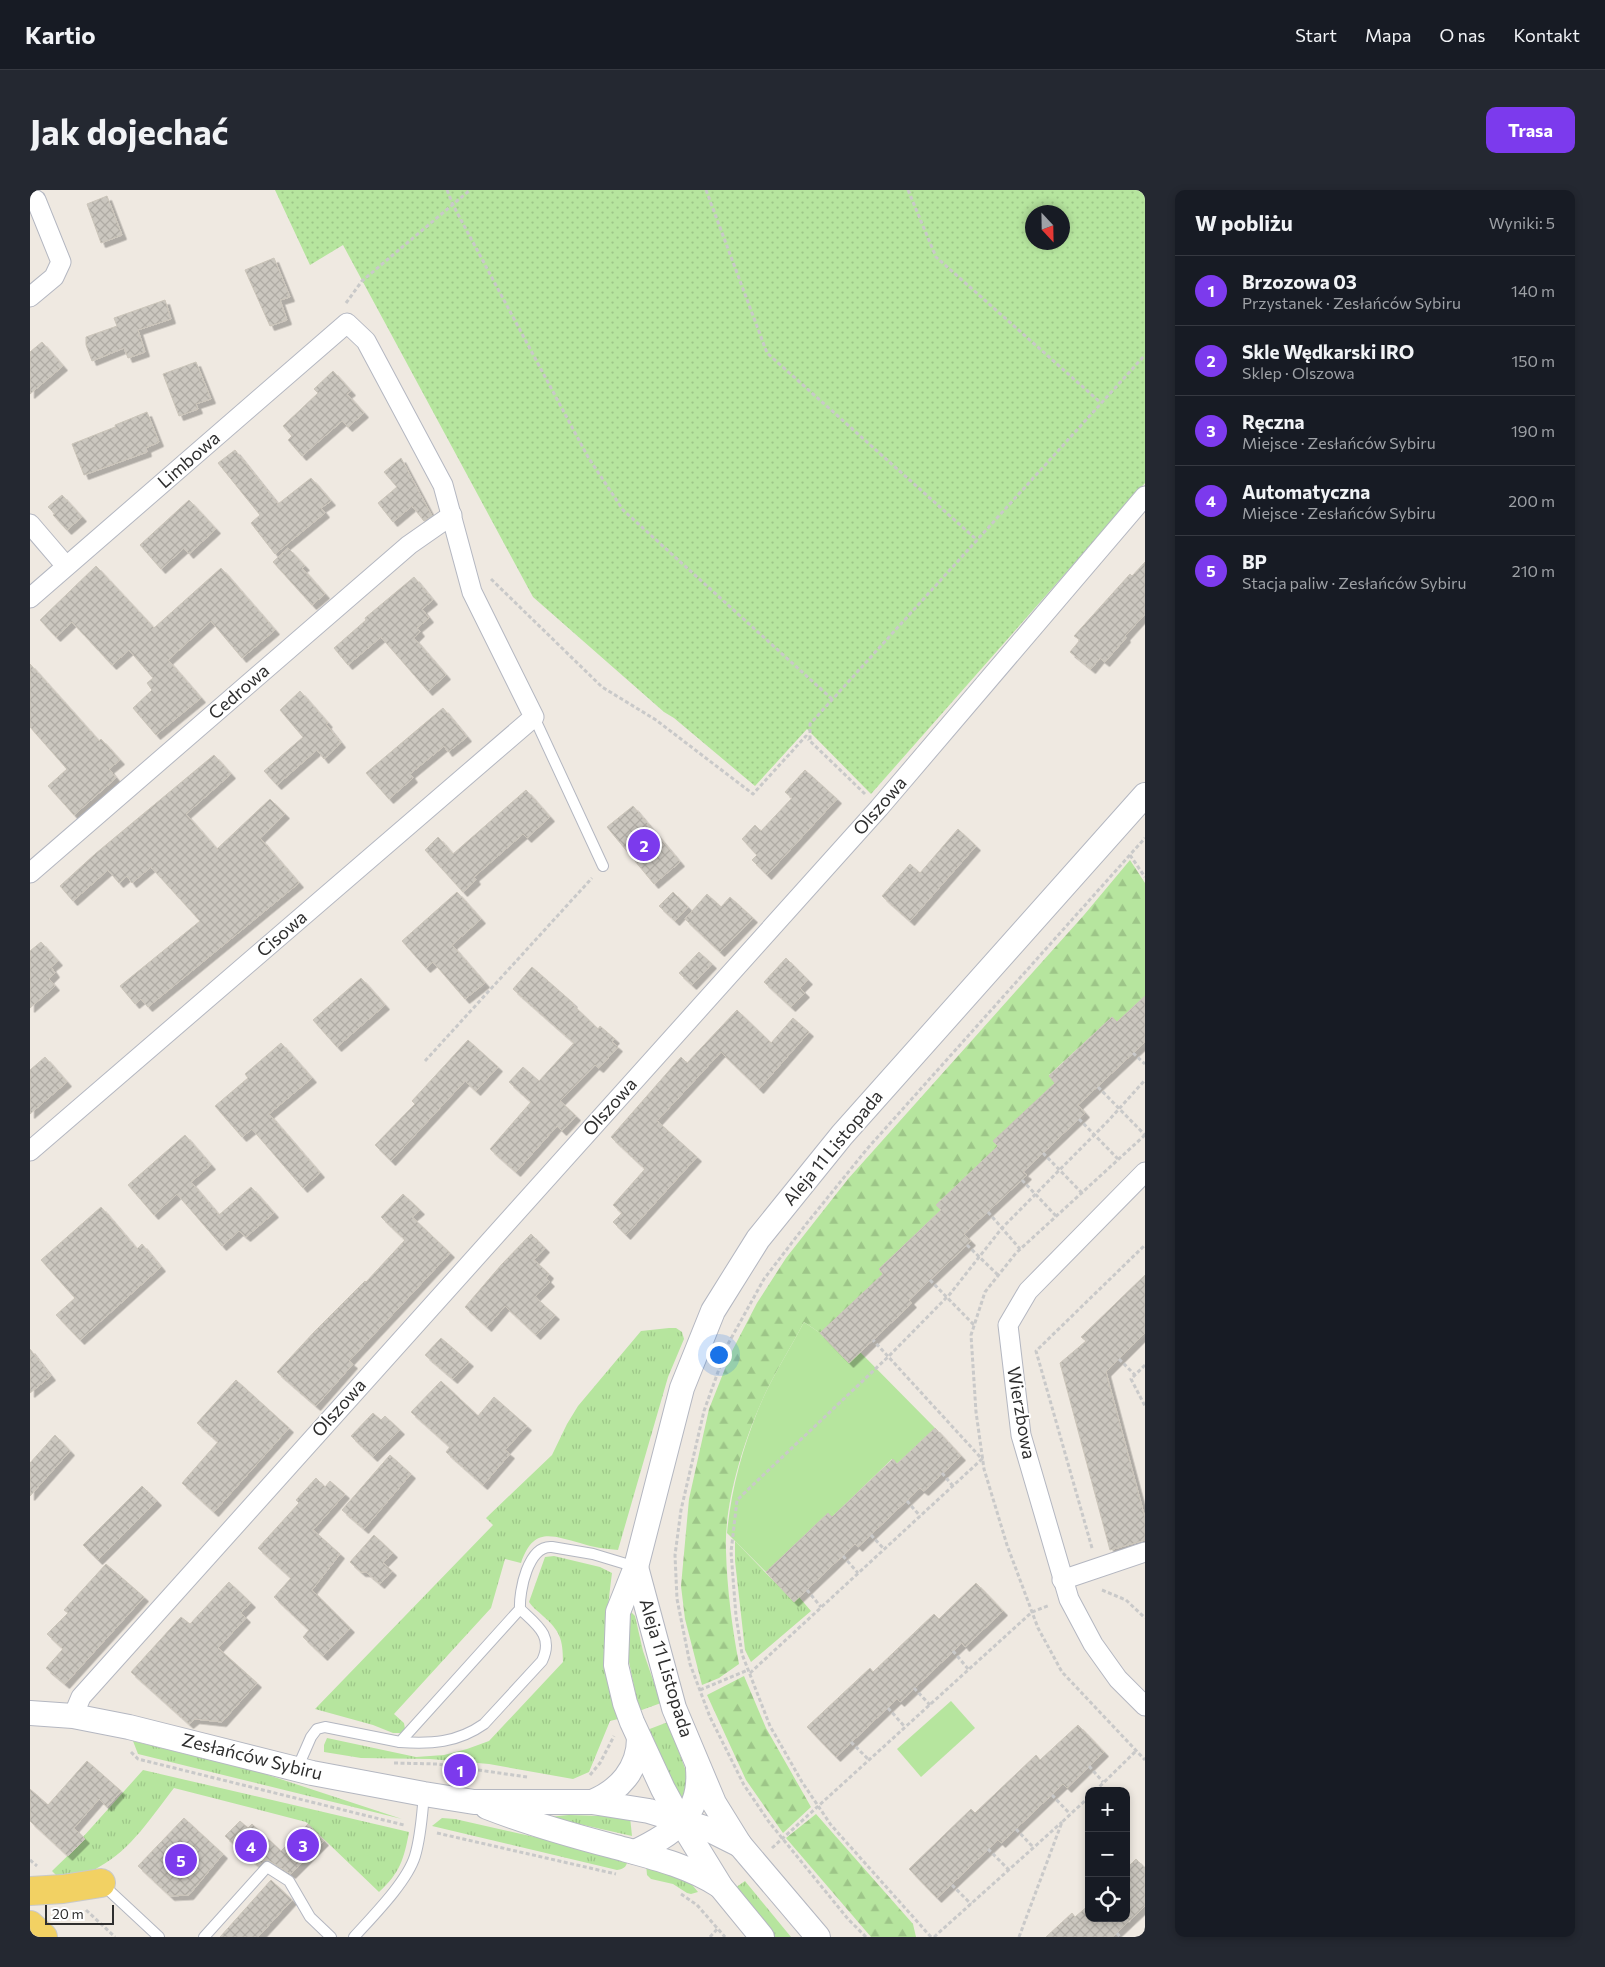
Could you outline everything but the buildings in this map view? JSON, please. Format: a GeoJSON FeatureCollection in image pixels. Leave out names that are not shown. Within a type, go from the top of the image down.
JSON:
{"type":"FeatureCollection","features":[{"type":"Feature","properties":{"kind":"main road"},"geometry":{"type":"LineString","coordinates":[[30,1891],[63,1889],[101,1883]]}},
{"type":"Feature","properties":{"kind":"main road"},"geometry":{"type":"LineString","coordinates":[[30,1925],[43,1937]]}},
{"type":"Feature","properties":{"kind":"street"},"geometry":{"type":"LineString","coordinates":[[30,297],[54,277],[61,262],[36,200]]}},
{"type":"Feature","properties":{"kind":"street"},"geometry":{"type":"LineString","coordinates":[[348,323],[366,341],[443,485],[472,592],[534,717]]}},
{"type":"Feature","properties":{"kind":"street","name":"Limbowa"},"geometry":{"type":"LineString","coordinates":[[30,598],[348,323]]}},
{"type":"Feature","properties":{"kind":"street","name":"Olszowa"},"geometry":{"type":"LineString","coordinates":[[72,1716],[82,1697],[240,1518],[879,808],[1145,496]]}},
{"type":"Feature","properties":{"kind":"street","name":"Cedrowa"},"geometry":{"type":"LineString","coordinates":[[30,873],[409,545],[452,515]]}},
{"type":"Feature","properties":{"kind":"street"},"geometry":{"type":"LineString","coordinates":[[30,524],[66,566]]}},
{"type":"Feature","properties":{"kind":"street","name":"Cisowa"},"geometry":{"type":"LineString","coordinates":[[30,1151],[534,717]]}},
{"type":"Feature","properties":{"kind":"street","name":"Aleja 11 Listopada"},"geometry":{"type":"LineString","coordinates":[[762,1937],[721,1887],[681,1822],[639,1738],[625,1703],[616,1665],[618,1612],[636,1567],[682,1388],[713,1311],[758,1239],[842,1135],[1145,795]]}},
{"type":"Feature","properties":{"kind":"street","name":"Wierzbowa"},"geometry":{"type":"LineString","coordinates":[[1145,1172],[1028,1292],[1008,1325],[1021,1435],[1065,1588],[1098,1651],[1118,1679],[1145,1706]]}},
{"type":"Feature","properties":{"kind":"street"},"geometry":{"type":"LineString","coordinates":[[1065,1588],[1098,1568],[1145,1552]]}},
{"type":"Feature","properties":{"kind":"street","name":"Aleja 11 Listopada"},"geometry":{"type":"LineString","coordinates":[[636,1567],[674,1708],[698,1768],[725,1823],[740,1845],[818,1937]]}},
{"type":"Feature","properties":{"kind":"street","name":"Zesłańców Sybiru"},"geometry":{"type":"LineString","coordinates":[[30,1713],[72,1716],[129,1727],[297,1769],[474,1802],[592,1802],[649,1812],[708,1829],[740,1845]]}},
{"type":"Feature","properties":{"kind":"street","name":"Zesłańców Sybiru"},"geometry":{"type":"LineString","coordinates":[[592,1802],[610,1793],[624,1780],[637,1759],[639,1738]]}},
{"type":"Feature","properties":{"kind":"street","name":"Aleja 11 Listopada"},"geometry":{"type":"LineString","coordinates":[[635,1852],[672,1833],[681,1822],[695,1803],[698,1793],[698,1768]]}},
{"type":"Feature","properties":{"kind":"street","name":"Zesłańców Sybiru"},"geometry":{"type":"LineString","coordinates":[[474,1802],[540,1827],[635,1852],[692,1871],[721,1887]]}},
{"type":"Feature","properties":{"kind":"lane"},"geometry":{"type":"LineString","coordinates":[[534,717],[603,866]]}},
{"type":"Feature","properties":{"kind":"lane"},"geometry":{"type":"LineString","coordinates":[[297,1769],[311,1737],[317,1730],[325,1727],[400,1742],[426,1744],[443,1742],[473,1732],[484,1724],[542,1662],[546,1652],[543,1634],[539,1627],[520,1609],[519,1601],[528,1567],[539,1549],[546,1546],[593,1554],[636,1567]]}},
{"type":"Feature","properties":{"kind":"lane"},"geometry":{"type":"LineString","coordinates":[[400,1742],[520,1609]]}},
{"type":"Feature","properties":{"kind":"lane"},"geometry":{"type":"LineString","coordinates":[[355,1936],[405,1876],[415,1857],[424,1794]]}},
{"type":"Feature","properties":{"kind":"lane"},"geometry":{"type":"LineString","coordinates":[[204,1937],[267,1867],[289,1881],[310,1917],[331,1937]]}},
{"type":"Feature","properties":{"kind":"lane"},"geometry":{"type":"LineString","coordinates":[[101,1883],[159,1937]]}},
{"type":"Feature","properties":{"kind":"path"},"geometry":{"type":"LineString","coordinates":[[447,190],[453,205],[588,457],[623,510],[832,699]]}},
{"type":"Feature","properties":{"kind":"path"},"geometry":{"type":"LineString","coordinates":[[348,323],[346,302],[362,281],[470,190]]}},
{"type":"Feature","properties":{"kind":"path"},"geometry":{"type":"LineString","coordinates":[[706,190],[767,353],[977,540]]}},
{"type":"Feature","properties":{"kind":"path"},"geometry":{"type":"LineString","coordinates":[[908,190],[936,257],[1101,404]]}},
{"type":"Feature","properties":{"kind":"path"},"geometry":{"type":"LineString","coordinates":[[810,740],[810,724],[1145,355]]}},
{"type":"Feature","properties":{"kind":"path"},"geometry":{"type":"LineString","coordinates":[[490,578],[602,687],[656,720],[753,794],[806,736],[879,808]]}},
{"type":"Feature","properties":{"kind":"path"},"geometry":{"type":"LineString","coordinates":[[866,1937],[782,1838],[744,1785],[710,1718],[690,1664],[677,1598],[675,1555],[681,1510],[704,1411],[728,1344],[764,1279],[855,1164],[1145,838]]}},
{"type":"Feature","properties":{"kind":"path"},"geometry":{"type":"LineString","coordinates":[[1130,855],[1145,877]]}},
{"type":"Feature","properties":{"kind":"path"},"geometry":{"type":"LineString","coordinates":[[425,1061],[603,866]]}},
{"type":"Feature","properties":{"kind":"path"},"geometry":{"type":"LineString","coordinates":[[1134,1053],[1145,1064]]}},
{"type":"Feature","properties":{"kind":"path"},"geometry":{"type":"LineString","coordinates":[[1085,1801],[932,1937],[831,1825],[802,1782],[770,1726],[742,1654],[736,1616],[731,1552],[737,1500],[889,1356],[947,1297],[1002,1228],[1094,1135],[1145,1080]]}},
{"type":"Feature","properties":{"kind":"path"},"geometry":{"type":"LineString","coordinates":[[1098,1087],[1145,1135]]}},
{"type":"Feature","properties":{"kind":"path"},"geometry":{"type":"LineString","coordinates":[[1079,1119],[1118,1159]]}},
{"type":"Feature","properties":{"kind":"path"},"geometry":{"type":"LineString","coordinates":[[1043,1153],[1082,1193]]}},
{"type":"Feature","properties":{"kind":"path"},"geometry":{"type":"LineString","coordinates":[[1022,1180],[1056,1216]]}},
{"type":"Feature","properties":{"kind":"path"},"geometry":{"type":"LineString","coordinates":[[988,1212],[1020,1249]]}},
{"type":"Feature","properties":{"kind":"path"},"geometry":{"type":"LineString","coordinates":[[967,1245],[998,1276]]}},
{"type":"Feature","properties":{"kind":"path"},"geometry":{"type":"LineString","coordinates":[[1105,1591],[1036,1351],[1145,1245]]}},
{"type":"Feature","properties":{"kind":"path"},"geometry":{"type":"LineString","coordinates":[[930,1280],[974,1325]]}},
{"type":"Feature","properties":{"kind":"path"},"geometry":{"type":"LineString","coordinates":[[700,1690],[749,1671],[982,1459],[873,1340]]}},
{"type":"Feature","properties":{"kind":"path"},"geometry":{"type":"LineString","coordinates":[[1119,1359],[1135,1375]]}},
{"type":"Feature","properties":{"kind":"path"},"geometry":{"type":"LineString","coordinates":[[1145,1365],[1131,1378],[1145,1406]]}},
{"type":"Feature","properties":{"kind":"path"},"geometry":{"type":"LineString","coordinates":[[942,1473],[953,1486]]}},
{"type":"Feature","properties":{"kind":"path"},"geometry":{"type":"LineString","coordinates":[[907,1501],[920,1516]]}},
{"type":"Feature","properties":{"kind":"path"},"geometry":{"type":"LineString","coordinates":[[871,1535],[884,1549]]}},
{"type":"Feature","properties":{"kind":"path"},"geometry":{"type":"LineString","coordinates":[[843,1556],[858,1573]]}},
{"type":"Feature","properties":{"kind":"path"},"geometry":{"type":"LineString","coordinates":[[1096,1587],[1126,1600],[1145,1618]]}},
{"type":"Feature","properties":{"kind":"path"},"geometry":{"type":"LineString","coordinates":[[769,1850],[1032,1612],[1065,1588]]}},
{"type":"Feature","properties":{"kind":"path"},"geometry":{"type":"LineString","coordinates":[[806,1590],[821,1607]]}},
{"type":"Feature","properties":{"kind":"path"},"geometry":{"type":"LineString","coordinates":[[953,1652],[969,1670]]}},
{"type":"Feature","properties":{"kind":"path"},"geometry":{"type":"LineString","coordinates":[[914,1688],[930,1705]]}},
{"type":"Feature","properties":{"kind":"path"},"geometry":{"type":"LineString","coordinates":[[888,1708],[905,1727]]}},
{"type":"Feature","properties":{"kind":"path"},"geometry":{"type":"LineString","coordinates":[[600,1763],[616,1731]]}},
{"type":"Feature","properties":{"kind":"path"},"geometry":{"type":"LineString","coordinates":[[851,1742],[869,1760]]}},
{"type":"Feature","properties":{"kind":"path"},"geometry":{"type":"LineString","coordinates":[[125,1746],[138,1759],[408,1825]]}},
{"type":"Feature","properties":{"kind":"path"},"geometry":{"type":"LineString","coordinates":[[1099,1787],[1136,1751]]}},
{"type":"Feature","properties":{"kind":"path"},"geometry":{"type":"LineString","coordinates":[[1089,1766],[1103,1782]]}},
{"type":"Feature","properties":{"kind":"path"},"geometry":{"type":"LineString","coordinates":[[1052,1794],[1070,1814]]}},
{"type":"Feature","properties":{"kind":"path"},"geometry":{"type":"LineString","coordinates":[[1019,1937],[1062,1822]]}},
{"type":"Feature","properties":{"kind":"path"},"geometry":{"type":"LineString","coordinates":[[1016,1829],[1034,1848]]}},
{"type":"Feature","properties":{"kind":"path"},"geometry":{"type":"LineString","coordinates":[[432,1831],[623,1875]]}},
{"type":"Feature","properties":{"kind":"path"},"geometry":{"type":"LineString","coordinates":[[988,1850],[1009,1870]]}},
{"type":"Feature","properties":{"kind":"path"},"geometry":{"type":"LineString","coordinates":[[952,1885],[971,1904]]}},
{"type":"Feature","properties":{"kind":"path"},"geometry":{"type":"LineString","coordinates":[[680,1892],[697,1905],[725,1937]]}},
{"type":"Feature","properties":{"kind":"path"},"geometry":{"type":"LineString","coordinates":[[84,1908],[115,1937]]}},
{"type":"Feature","properties":{"kind":"path"},"geometry":{"type":"LineString","coordinates":[[710,1937],[718,1928]]}},
{"type":"Feature","properties":{"kind":"path"},"geometry":{"type":"LineString","coordinates":[[1117,1933],[1120,1937]]}},
{"type":"Feature","properties":{"kind":"green space"},"geometry":{"type":"Polygon","coordinates":[[[275,190],[1145,190],[1145,483],[871,794],[807,729],[755,786],[674,718],[664,712],[533,597],[343,245],[310,265],[275,190]]]}},
{"type":"Feature","properties":{"kind":"green space"},"geometry":{"type":"Polygon","coordinates":[[[1130,860],[1145,883],[1145,996],[1117,1022],[1112,1017],[1049,1075],[1055,1083],[994,1141],[998,1146],[936,1205],[941,1210],[879,1269],[883,1274],[820,1333],[804,1322],[774,1377],[758,1410],[740,1461],[728,1516],[726,1534],[727,1579],[739,1664],[719,1678],[702,1685],[685,1619],[681,1586],[689,1499],[709,1409],[732,1351],[757,1303],[786,1258],[848,1179],[1084,915],[1130,860]]]}},
{"type":"Feature","properties":{"kind":"green space"},"geometry":{"type":"Polygon","coordinates":[[[804,1322],[820,1333],[849,1363],[860,1352],[935,1428],[897,1464],[892,1459],[832,1517],[828,1513],[766,1572],[727,1533],[731,1502],[747,1440],[758,1410],[804,1322]]]}},
{"type":"Feature","properties":{"kind":"green space"},"geometry":{"type":"Polygon","coordinates":[[[676,1328],[682,1332],[684,1339],[668,1377],[618,1550],[594,1547],[552,1536],[544,1536],[531,1544],[521,1563],[505,1559],[491,1608],[394,1714],[404,1723],[405,1729],[401,1733],[393,1733],[373,1725],[315,1709],[493,1525],[486,1518],[552,1455],[578,1406],[641,1331],[676,1328]]]}},
{"type":"Feature","properties":{"kind":"green space"},"geometry":{"type":"Polygon","coordinates":[[[735,1541],[794,1602],[799,1597],[811,1611],[751,1662],[745,1650],[735,1561],[735,1541]]]}},
{"type":"Feature","properties":{"kind":"green space"},"geometry":{"type":"Polygon","coordinates":[[[554,1556],[600,1567],[612,1573],[606,1646],[609,1681],[618,1719],[610,1721],[589,1772],[573,1779],[489,1764],[430,1759],[361,1758],[324,1752],[327,1738],[416,1757],[444,1755],[489,1741],[563,1662],[561,1641],[557,1631],[529,1602],[545,1557],[554,1556]]]}},
{"type":"Feature","properties":{"kind":"green space"},"geometry":{"type":"Polygon","coordinates":[[[631,1612],[635,1616],[643,1651],[661,1703],[639,1711],[628,1657],[631,1612]]]}},
{"type":"Feature","properties":{"kind":"green space"},"geometry":{"type":"Polygon","coordinates":[[[744,1676],[766,1728],[811,1807],[783,1833],[746,1780],[707,1695],[744,1676]]]}},
{"type":"Feature","properties":{"kind":"green space"},"geometry":{"type":"Polygon","coordinates":[[[951,1701],[975,1728],[921,1777],[897,1749],[951,1701]]]}},
{"type":"Feature","properties":{"kind":"green space"},"geometry":{"type":"Polygon","coordinates":[[[668,1722],[686,1771],[686,1794],[681,1798],[678,1798],[647,1730],[668,1722]]]}},
{"type":"Feature","properties":{"kind":"green space"},"geometry":{"type":"Polygon","coordinates":[[[133,1741],[259,1772],[402,1819],[138,1754],[133,1741]]]}},
{"type":"Feature","properties":{"kind":"green space"},"geometry":{"type":"Polygon","coordinates":[[[143,1770],[409,1832],[403,1858],[392,1878],[379,1892],[306,1822],[174,1788],[140,1832],[111,1860],[81,1875],[62,1881],[52,1871],[85,1839],[83,1837],[143,1770]]]}},
{"type":"Feature","properties":{"kind":"green space"},"geometry":{"type":"Polygon","coordinates":[[[816,1814],[913,1924],[916,1937],[871,1937],[786,1838],[816,1814]]]}},
{"type":"Feature","properties":{"kind":"green space"},"geometry":{"type":"Polygon","coordinates":[[[569,1815],[630,1817],[632,1836],[548,1817],[569,1815]]]}},
{"type":"Feature","properties":{"kind":"green space"},"geometry":{"type":"Polygon","coordinates":[[[442,1818],[455,1819],[628,1858],[628,1861],[624,1868],[617,1870],[432,1826],[442,1818]]]}},
{"type":"Feature","properties":{"kind":"green space"},"geometry":{"type":"Polygon","coordinates":[[[646,1864],[689,1881],[698,1892],[687,1893],[673,1884],[651,1879],[647,1875],[646,1864]]]}},
{"type":"Feature","properties":{"kind":"green space"},"geometry":{"type":"Polygon","coordinates":[[[745,1881],[791,1937],[775,1937],[735,1888],[745,1881]]]}},
{"type":"Feature","properties":{"kind":"place","name":"Skle Wędkarski IRO"},"geometry":{"type":"Point","coordinates":[644,845]}},
{"type":"Feature","properties":{"kind":"place","name":"Brzozowa 03"},"geometry":{"type":"Point","coordinates":[460,1770]}},
{"type":"Feature","properties":{"kind":"place","name":"Ręczna"},"geometry":{"type":"Point","coordinates":[303,1845]}},
{"type":"Feature","properties":{"kind":"place","name":"Automatyczna"},"geometry":{"type":"Point","coordinates":[251,1846]}},
{"type":"Feature","properties":{"kind":"place","name":"BP"},"geometry":{"type":"Point","coordinates":[181,1860]}}]}
